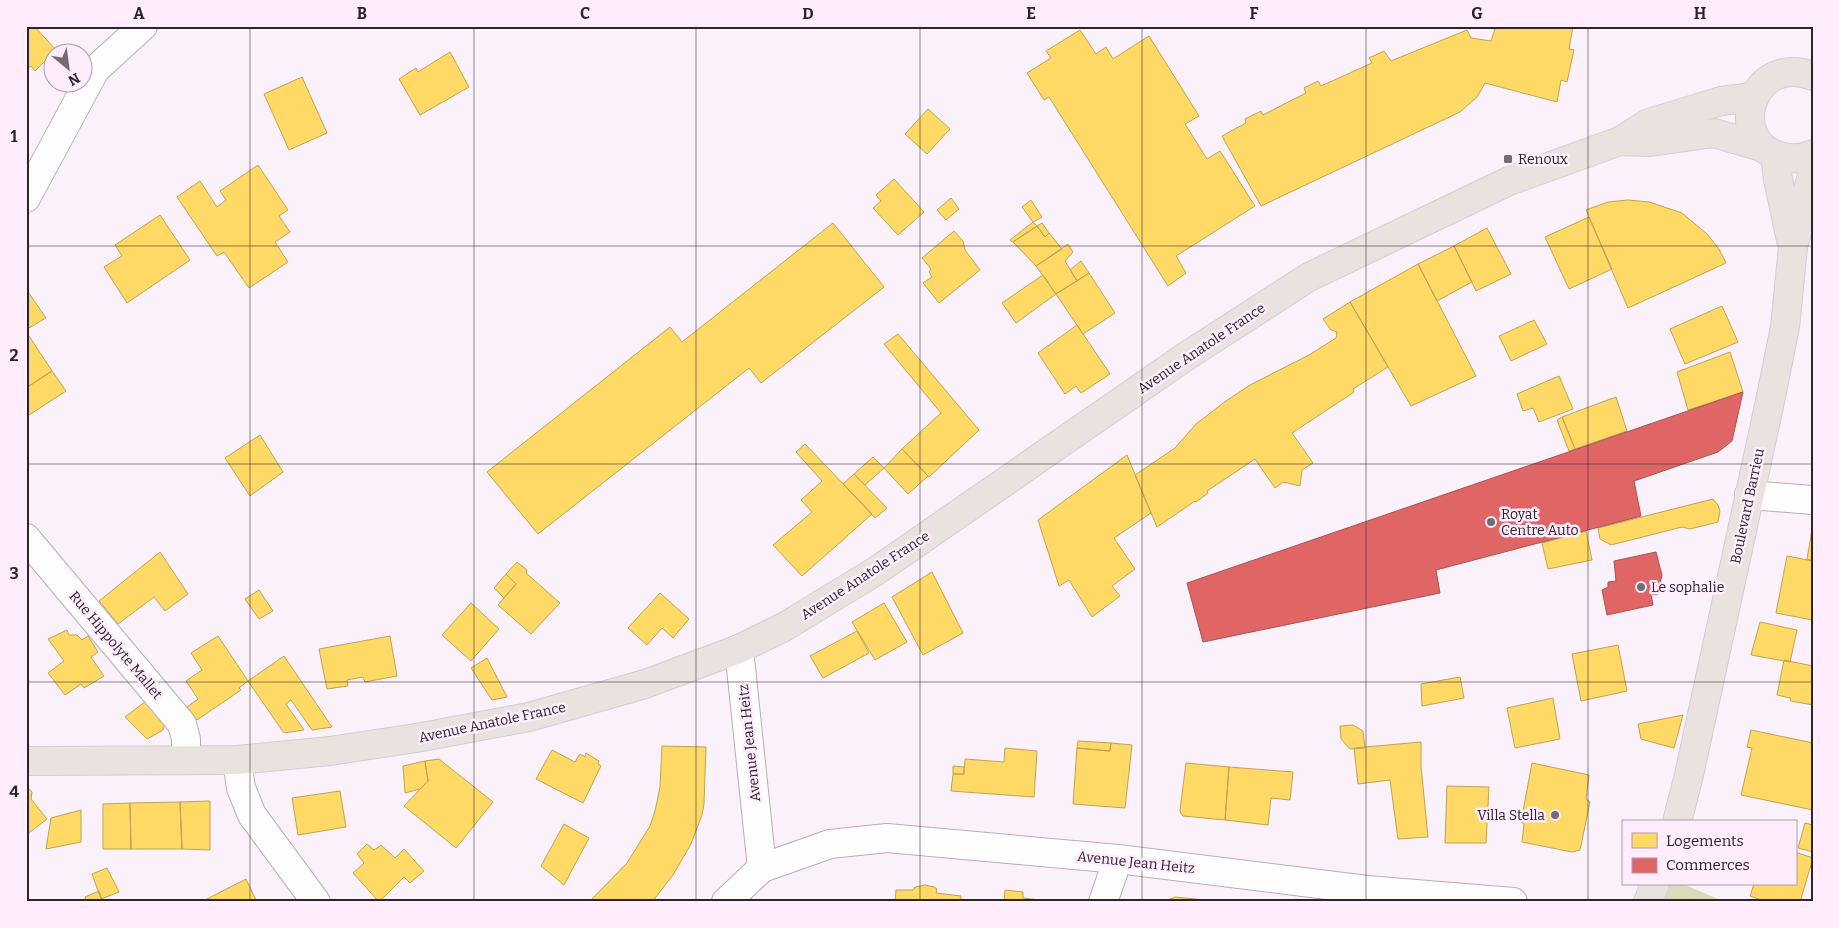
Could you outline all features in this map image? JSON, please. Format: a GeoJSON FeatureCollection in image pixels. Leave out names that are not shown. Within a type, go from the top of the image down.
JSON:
{"type":"FeatureCollection","features":[{"type":"Feature","properties":{"kind":"main road"},"geometry":{"type":"LineString","coordinates":[[1769,151],[1754,136],[1750,123],[1749,110],[1753,97],[1766,80],[1776,75],[1801,74],[1813,58]]}},
{"type":"Feature","properties":{"kind":"main road","name":"Avenue Anatole France"},"geometry":{"type":"LineString","coordinates":[[26,760],[237,760],[330,751],[422,738],[529,717],[645,684],[738,649],[784,628],[876,571],[1188,355],[1309,277],[1510,181],[1620,141],[1648,123],[1721,101],[1753,97]]}},
{"type":"Feature","properties":{"kind":"main road","name":"Avenue Anatole France"},"geometry":{"type":"LineString","coordinates":[[1620,141],[1650,142],[1714,133],[1791,159],[1807,157],[1813,154]]}},
{"type":"Feature","properties":{"kind":"main road","name":"Boulevard Barrieu"},"geometry":{"type":"LineString","coordinates":[[1769,151],[1778,179],[1793,247]]}},
{"type":"Feature","properties":{"kind":"main road","name":"Boulevard Barrieu"},"geometry":{"type":"LineString","coordinates":[[1678,820],[1785,328],[1793,247],[1813,171]]}},
{"type":"Feature","properties":{"kind":"main road"},"geometry":{"type":"LineString","coordinates":[[1648,902],[1654,886]]}},
{"type":"Feature","properties":{"kind":"street"},"geometry":{"type":"LineString","coordinates":[[26,198],[95,70],[143,26]]}},
{"type":"Feature","properties":{"kind":"street"},"geometry":{"type":"LineString","coordinates":[[1749,495],[1813,500]]}},
{"type":"Feature","properties":{"kind":"street","name":"Rue Hippolyte Mallet"},"geometry":{"type":"LineString","coordinates":[[26,538],[182,724],[186,739],[186,760]]}},
{"type":"Feature","properties":{"kind":"street","name":"Avenue Jean Heitz"},"geometry":{"type":"LineString","coordinates":[[738,649],[762,868]]}},
{"type":"Feature","properties":{"kind":"street"},"geometry":{"type":"LineString","coordinates":[[237,760],[241,788],[252,815],[316,902]]}},
{"type":"Feature","properties":{"kind":"street","name":"Avenue Jean Heitz"},"geometry":{"type":"LineString","coordinates":[[726,902],[762,868],[830,844],[887,838],[1118,859],[1367,890],[1513,902]]}},
{"type":"Feature","properties":{"kind":"street"},"geometry":{"type":"LineString","coordinates":[[1103,902],[1118,859]]}},
{"type":"Feature","properties":{"kind":"green space"},"geometry":{"type":"Polygon","coordinates":[[[1654,886],[1688,886],[1725,902],[1648,902],[1654,886]]]}},
{"type":"Feature","properties":{"kind":"building: Logements"},"geometry":{"type":"Polygon","coordinates":[[[26,26],[34,26],[49,42],[42,42],[42,64],[35,71],[31,66],[26,70],[26,26]]]}},
{"type":"Feature","properties":{"kind":"building: Logements"},"geometry":{"type":"Polygon","coordinates":[[[1488,26],[1573,26],[1569,49],[1574,50],[1567,82],[1561,80],[1557,102],[1485,83],[1477,97],[1460,112],[1261,206],[1222,136],[1246,123],[1245,119],[1261,111],[1263,115],[1306,93],[1304,88],[1318,81],[1321,86],[1372,63],[1369,58],[1384,51],[1391,61],[1467,30],[1471,38],[1491,41],[1495,29],[1488,28],[1488,26]]]}},
{"type":"Feature","properties":{"kind":"building: Logements"},"geometry":{"type":"Polygon","coordinates":[[[1080,30],[1096,54],[1106,47],[1113,59],[1149,36],[1199,116],[1185,124],[1207,159],[1220,151],[1255,206],[1176,256],[1186,273],[1168,286],[1049,97],[1044,100],[1027,73],[1051,58],[1046,51],[1080,30]]]}},
{"type":"Feature","properties":{"kind":"building: Logements"},"geometry":{"type":"Polygon","coordinates":[[[450,52],[469,87],[420,115],[399,79],[416,68],[418,72],[450,52]]]}},
{"type":"Feature","properties":{"kind":"building: Logements"},"geometry":{"type":"Polygon","coordinates":[[[302,77],[327,133],[289,150],[264,94],[302,77]]]}},
{"type":"Feature","properties":{"kind":"building: Logements"},"geometry":{"type":"Polygon","coordinates":[[[928,109],[950,129],[927,154],[905,134],[928,109]]]}},
{"type":"Feature","properties":{"kind":"building: Logements"},"geometry":{"type":"Polygon","coordinates":[[[258,165],[288,210],[279,216],[290,232],[275,242],[288,262],[249,288],[224,252],[217,256],[177,197],[200,181],[217,207],[226,200],[220,191],[258,165]]]}},
{"type":"Feature","properties":{"kind":"building: Logements"},"geometry":{"type":"Polygon","coordinates":[[[894,179],[924,212],[898,235],[873,208],[881,201],[876,195],[894,179]]]}},
{"type":"Feature","properties":{"kind":"building: Logements"},"geometry":{"type":"Polygon","coordinates":[[[951,198],[959,209],[946,220],[937,210],[951,198]]]}},
{"type":"Feature","properties":{"kind":"building: Logements"},"geometry":{"type":"Polygon","coordinates":[[[1031,200],[1042,217],[1033,222],[1022,207],[1031,200]]]}},
{"type":"Feature","properties":{"kind":"building: Logements"},"geometry":{"type":"Polygon","coordinates":[[[1628,200],[1649,202],[1682,213],[1707,234],[1719,249],[1726,263],[1628,308],[1586,210],[1608,202],[1628,200]]]}},
{"type":"Feature","properties":{"kind":"building: Logements"},"geometry":{"type":"Polygon","coordinates":[[[160,215],[190,260],[127,303],[104,267],[122,256],[115,245],[160,215]]]}},
{"type":"Feature","properties":{"kind":"building: Logements"},"geometry":{"type":"Polygon","coordinates":[[[1589,217],[1612,269],[1569,289],[1545,237],[1589,217]]]}},
{"type":"Feature","properties":{"kind":"building: Logements"},"geometry":{"type":"Polygon","coordinates":[[[1033,222],[1037,226],[1013,242],[1010,240],[1033,222]]]}},
{"type":"Feature","properties":{"kind":"building: Logements"},"geometry":{"type":"Polygon","coordinates":[[[833,223],[884,287],[761,383],[749,368],[538,534],[487,472],[670,327],[682,342],[833,223]]]}},
{"type":"Feature","properties":{"kind":"building: Logements"},"geometry":{"type":"Polygon","coordinates":[[[1042,223],[1049,233],[1045,237],[1037,226],[1042,223]]]}},
{"type":"Feature","properties":{"kind":"building: Logements"},"geometry":{"type":"Polygon","coordinates":[[[1037,226],[1045,237],[1049,233],[1062,249],[1036,266],[1013,242],[1037,226]]]}},
{"type":"Feature","properties":{"kind":"building: Logements"},"geometry":{"type":"Polygon","coordinates":[[[1487,228],[1511,274],[1476,291],[1454,246],[1487,228]]]}},
{"type":"Feature","properties":{"kind":"building: Logements"},"geometry":{"type":"Polygon","coordinates":[[[954,231],[963,241],[965,250],[980,270],[939,303],[923,283],[932,277],[929,272],[931,269],[922,258],[954,231]]]}},
{"type":"Feature","properties":{"kind":"building: Logements"},"geometry":{"type":"Polygon","coordinates":[[[1068,244],[1073,252],[1065,261],[1077,281],[1056,294],[1036,266],[1068,244]]]}},
{"type":"Feature","properties":{"kind":"building: Logements"},"geometry":{"type":"Polygon","coordinates":[[[1454,246],[1472,282],[1437,301],[1418,264],[1454,246]]]}},
{"type":"Feature","properties":{"kind":"building: Logements"},"geometry":{"type":"Polygon","coordinates":[[[1081,261],[1089,273],[1077,281],[1070,270],[1081,261]]]}},
{"type":"Feature","properties":{"kind":"building: Logements"},"geometry":{"type":"Polygon","coordinates":[[[1418,264],[1476,376],[1411,406],[1350,302],[1418,264]]]}},
{"type":"Feature","properties":{"kind":"building: Logements"},"geometry":{"type":"Polygon","coordinates":[[[1089,273],[1115,313],[1083,334],[1056,294],[1089,273]]]}},
{"type":"Feature","properties":{"kind":"building: Logements"},"geometry":{"type":"Polygon","coordinates":[[[1043,275],[1056,294],[1016,323],[1002,303],[1043,275]]]}},
{"type":"Feature","properties":{"kind":"building: Logements"},"geometry":{"type":"Polygon","coordinates":[[[26,289],[46,318],[29,328],[26,324],[26,289]]]}},
{"type":"Feature","properties":{"kind":"building: Logements"},"geometry":{"type":"Polygon","coordinates":[[[1350,302],[1388,367],[1353,389],[1354,392],[1292,433],[1313,463],[1302,470],[1300,486],[1283,482],[1275,488],[1255,459],[1207,491],[1208,493],[1196,502],[1157,527],[1135,475],[1175,448],[1196,424],[1226,401],[1250,385],[1309,355],[1336,338],[1337,332],[1331,330],[1323,319],[1350,302]]]}},
{"type":"Feature","properties":{"kind":"building: Logements"},"geometry":{"type":"Polygon","coordinates":[[[1722,306],[1738,342],[1685,364],[1670,329],[1722,306]]]}},
{"type":"Feature","properties":{"kind":"building: Logements"},"geometry":{"type":"Polygon","coordinates":[[[1534,320],[1547,344],[1511,361],[1499,336],[1534,320]]]}},
{"type":"Feature","properties":{"kind":"building: Logements"},"geometry":{"type":"Polygon","coordinates":[[[1077,325],[1110,374],[1081,393],[1076,386],[1065,394],[1038,353],[1077,325]]]}},
{"type":"Feature","properties":{"kind":"building: Logements"},"geometry":{"type":"Polygon","coordinates":[[[898,334],[979,430],[929,477],[902,449],[941,413],[884,344],[898,334]]]}},
{"type":"Feature","properties":{"kind":"building: Logements"},"geometry":{"type":"Polygon","coordinates":[[[29,336],[52,371],[26,388],[26,338],[29,336]]]}},
{"type":"Feature","properties":{"kind":"building: Logements"},"geometry":{"type":"Polygon","coordinates":[[[1730,352],[1743,392],[1688,410],[1677,372],[1730,352]]]}},
{"type":"Feature","properties":{"kind":"building: Logements"},"geometry":{"type":"Polygon","coordinates":[[[52,371],[66,391],[26,417],[26,388],[52,371]]]}},
{"type":"Feature","properties":{"kind":"building: Logements"},"geometry":{"type":"Polygon","coordinates":[[[1559,376],[1573,409],[1539,422],[1533,408],[1523,411],[1517,394],[1559,376]]]}},
{"type":"Feature","properties":{"kind":"building: Logements"},"geometry":{"type":"Polygon","coordinates":[[[1616,397],[1627,431],[1575,449],[1562,417],[1616,397]]]}},
{"type":"Feature","properties":{"kind":"building: Logements"},"geometry":{"type":"Polygon","coordinates":[[[1562,417],[1575,449],[1569,451],[1557,420],[1562,417]]]}},
{"type":"Feature","properties":{"kind":"building: Logements"},"geometry":{"type":"Polygon","coordinates":[[[260,435],[283,472],[250,496],[225,458],[260,435]]]}},
{"type":"Feature","properties":{"kind":"building: Logements"},"geometry":{"type":"Polygon","coordinates":[[[805,444],[872,514],[802,576],[773,545],[812,512],[801,500],[822,481],[796,452],[805,444]]]}},
{"type":"Feature","properties":{"kind":"building: Logements"},"geometry":{"type":"Polygon","coordinates":[[[902,449],[928,476],[908,494],[884,468],[902,449]]]}},
{"type":"Feature","properties":{"kind":"building: Logements"},"geometry":{"type":"Polygon","coordinates":[[[1127,455],[1151,513],[1114,538],[1135,569],[1112,586],[1120,596],[1092,617],[1069,580],[1059,586],[1038,520],[1127,455]]]}},
{"type":"Feature","properties":{"kind":"building: Logements"},"geometry":{"type":"Polygon","coordinates":[[[873,457],[884,468],[865,485],[854,474],[873,457]]]}},
{"type":"Feature","properties":{"kind":"building: Logements"},"geometry":{"type":"Polygon","coordinates":[[[854,474],[887,508],[875,518],[843,484],[854,474]]]}},
{"type":"Feature","properties":{"kind":"building: Logements"},"geometry":{"type":"Polygon","coordinates":[[[1713,499],[1720,511],[1718,522],[1690,529],[1682,527],[1611,545],[1600,539],[1598,528],[1713,499]]]}},
{"type":"Feature","properties":{"kind":"building: Logements"},"geometry":{"type":"Polygon","coordinates":[[[1813,524],[1813,561],[1807,559],[1813,524]]]}},
{"type":"Feature","properties":{"kind":"building: Logements"},"geometry":{"type":"Polygon","coordinates":[[[1586,531],[1592,560],[1548,569],[1542,543],[1586,531]]]}},
{"type":"Feature","properties":{"kind":"building: Logements"},"geometry":{"type":"Polygon","coordinates":[[[160,552],[188,594],[165,611],[154,597],[118,624],[99,601],[160,552]]]}},
{"type":"Feature","properties":{"kind":"building: Logements"},"geometry":{"type":"Polygon","coordinates":[[[1787,556],[1813,561],[1813,620],[1776,613],[1787,556]]]}},
{"type":"Feature","properties":{"kind":"building: Logements"},"geometry":{"type":"Polygon","coordinates":[[[517,562],[527,570],[526,573],[560,603],[531,634],[498,605],[516,584],[506,574],[517,562]]]}},
{"type":"Feature","properties":{"kind":"building: Logements"},"geometry":{"type":"Polygon","coordinates":[[[932,572],[963,633],[923,655],[892,597],[932,572]]]}},
{"type":"Feature","properties":{"kind":"building: Logements"},"geometry":{"type":"Polygon","coordinates":[[[506,574],[516,584],[504,598],[494,588],[506,574]]]}},
{"type":"Feature","properties":{"kind":"building: Logements"},"geometry":{"type":"Polygon","coordinates":[[[259,590],[273,611],[259,619],[245,599],[259,590]]]}},
{"type":"Feature","properties":{"kind":"building: Logements"},"geometry":{"type":"Polygon","coordinates":[[[660,593],[689,619],[673,638],[662,628],[647,645],[628,628],[660,593]]]}},
{"type":"Feature","properties":{"kind":"building: Logements"},"geometry":{"type":"Polygon","coordinates":[[[471,603],[499,629],[471,661],[442,635],[471,603]]]}},
{"type":"Feature","properties":{"kind":"building: Logements"},"geometry":{"type":"Polygon","coordinates":[[[884,603],[907,642],[875,660],[852,622],[884,603]]]}},
{"type":"Feature","properties":{"kind":"building: Logements"},"geometry":{"type":"Polygon","coordinates":[[[1760,622],[1797,630],[1790,662],[1751,655],[1760,622]]]}},
{"type":"Feature","properties":{"kind":"building: Logements"},"geometry":{"type":"Polygon","coordinates":[[[67,630],[69,635],[77,635],[82,640],[88,636],[98,652],[91,657],[104,676],[84,688],[81,684],[65,695],[48,673],[64,661],[48,639],[67,630]]]}},
{"type":"Feature","properties":{"kind":"building: Logements"},"geometry":{"type":"Polygon","coordinates":[[[857,631],[869,653],[823,678],[810,656],[857,631]]]}},
{"type":"Feature","properties":{"kind":"building: Logements"},"geometry":{"type":"Polygon","coordinates":[[[218,636],[248,681],[239,688],[241,690],[197,720],[187,707],[198,699],[186,681],[202,670],[191,653],[218,636]]]}},
{"type":"Feature","properties":{"kind":"building: Logements"},"geometry":{"type":"Polygon","coordinates":[[[390,636],[397,676],[365,682],[363,677],[347,680],[348,686],[327,689],[319,649],[390,636]]]}},
{"type":"Feature","properties":{"kind":"building: Logements"},"geometry":{"type":"Polygon","coordinates":[[[1618,645],[1627,691],[1581,701],[1572,654],[1618,645]]]}},
{"type":"Feature","properties":{"kind":"building: Logements"},"geometry":{"type":"Polygon","coordinates":[[[284,656],[332,727],[312,730],[291,700],[286,704],[304,730],[284,733],[248,681],[284,656]]]}},
{"type":"Feature","properties":{"kind":"building: Logements"},"geometry":{"type":"Polygon","coordinates":[[[487,658],[507,697],[492,700],[471,668],[487,658]]]}},
{"type":"Feature","properties":{"kind":"building: Logements"},"geometry":{"type":"Polygon","coordinates":[[[1784,660],[1813,666],[1813,705],[1791,701],[1790,698],[1777,695],[1784,660]]]}},
{"type":"Feature","properties":{"kind":"building: Logements"},"geometry":{"type":"Polygon","coordinates":[[[1460,677],[1464,698],[1422,706],[1421,684],[1460,677]]]}},
{"type":"Feature","properties":{"kind":"building: Logements"},"geometry":{"type":"Polygon","coordinates":[[[1553,698],[1560,739],[1515,748],[1507,708],[1553,698]]]}},
{"type":"Feature","properties":{"kind":"building: Logements"},"geometry":{"type":"Polygon","coordinates":[[[146,701],[165,723],[163,730],[147,739],[125,717],[146,701]]]}},
{"type":"Feature","properties":{"kind":"building: Logements"},"geometry":{"type":"Polygon","coordinates":[[[1683,715],[1674,748],[1641,739],[1638,724],[1683,715]]]}},
{"type":"Feature","properties":{"kind":"building: Logements"},"geometry":{"type":"Polygon","coordinates":[[[1353,725],[1363,731],[1365,748],[1350,749],[1341,739],[1340,726],[1353,725]]]}},
{"type":"Feature","properties":{"kind":"building: Logements"},"geometry":{"type":"Polygon","coordinates":[[[1751,730],[1813,743],[1813,810],[1741,795],[1752,748],[1747,747],[1751,730]]]}},
{"type":"Feature","properties":{"kind":"building: Logements"},"geometry":{"type":"Polygon","coordinates":[[[1078,741],[1111,743],[1110,751],[1077,748],[1078,741]]]}},
{"type":"Feature","properties":{"kind":"building: Logements"},"geometry":{"type":"Polygon","coordinates":[[[1421,742],[1421,766],[1428,837],[1398,839],[1390,780],[1358,784],[1354,748],[1421,742]]]}},
{"type":"Feature","properties":{"kind":"building: Logements"},"geometry":{"type":"Polygon","coordinates":[[[1111,743],[1132,745],[1125,808],[1073,804],[1077,748],[1110,751],[1111,743]]]}},
{"type":"Feature","properties":{"kind":"building: Logements"},"geometry":{"type":"Polygon","coordinates":[[[662,746],[706,747],[704,804],[691,844],[673,875],[652,902],[589,902],[627,863],[650,826],[660,787],[662,746]]]}},
{"type":"Feature","properties":{"kind":"building: Logements"},"geometry":{"type":"Polygon","coordinates":[[[1005,748],[1037,751],[1034,797],[951,791],[953,774],[964,774],[965,759],[1004,762],[1005,748]]]}},
{"type":"Feature","properties":{"kind":"building: Logements"},"geometry":{"type":"Polygon","coordinates":[[[552,750],[575,762],[580,754],[585,757],[586,753],[599,761],[598,764],[601,766],[583,803],[536,779],[552,750]]]}},
{"type":"Feature","properties":{"kind":"building: Logements"},"geometry":{"type":"Polygon","coordinates":[[[439,759],[493,802],[456,848],[404,806],[428,781],[425,761],[439,759]]]}},
{"type":"Feature","properties":{"kind":"building: Logements"},"geometry":{"type":"Polygon","coordinates":[[[425,761],[428,781],[420,789],[405,793],[403,766],[425,761]]]}},
{"type":"Feature","properties":{"kind":"building: Logements"},"geometry":{"type":"Polygon","coordinates":[[[1186,763],[1229,767],[1225,820],[1183,816],[1181,814],[1186,763]]]}},
{"type":"Feature","properties":{"kind":"building: Logements","name":"Villa Stella"},"geometry":{"type":"Polygon","coordinates":[[[1532,763],[1589,775],[1586,799],[1590,802],[1580,850],[1572,852],[1522,842],[1524,824],[1521,822],[1532,763]]]}},
{"type":"Feature","properties":{"kind":"building: Logements"},"geometry":{"type":"Polygon","coordinates":[[[953,766],[964,767],[964,774],[953,774],[953,766]]]}},
{"type":"Feature","properties":{"kind":"building: Logements"},"geometry":{"type":"Polygon","coordinates":[[[1229,767],[1293,772],[1290,800],[1271,798],[1268,825],[1225,820],[1229,767]]]}},
{"type":"Feature","properties":{"kind":"building: Logements"},"geometry":{"type":"Polygon","coordinates":[[[26,786],[32,792],[31,799],[47,819],[26,835],[26,786]]]}},
{"type":"Feature","properties":{"kind":"building: Logements"},"geometry":{"type":"Polygon","coordinates":[[[1447,786],[1489,787],[1486,843],[1445,843],[1447,786]]]}},
{"type":"Feature","properties":{"kind":"building: Logements"},"geometry":{"type":"Polygon","coordinates":[[[340,791],[346,827],[298,835],[292,798],[340,791]]]}},
{"type":"Feature","properties":{"kind":"building: Logements"},"geometry":{"type":"Polygon","coordinates":[[[210,801],[210,850],[182,849],[180,802],[210,801]]]}},
{"type":"Feature","properties":{"kind":"building: Logements"},"geometry":{"type":"Polygon","coordinates":[[[180,802],[182,849],[131,849],[130,803],[180,802]]]}},
{"type":"Feature","properties":{"kind":"building: Logements"},"geometry":{"type":"Polygon","coordinates":[[[130,803],[131,849],[103,849],[103,804],[130,803]]]}},
{"type":"Feature","properties":{"kind":"building: Logements"},"geometry":{"type":"Polygon","coordinates":[[[81,810],[81,842],[46,849],[51,818],[81,810]]]}},
{"type":"Feature","properties":{"kind":"building: Logements"},"geometry":{"type":"Polygon","coordinates":[[[1805,823],[1813,825],[1813,852],[1798,848],[1805,823]]]}},
{"type":"Feature","properties":{"kind":"building: Logements"},"geometry":{"type":"Polygon","coordinates":[[[564,824],[589,838],[564,885],[541,866],[564,824]]]}},
{"type":"Feature","properties":{"kind":"building: Logements"},"geometry":{"type":"Polygon","coordinates":[[[367,844],[374,850],[381,845],[395,858],[404,849],[424,871],[410,883],[404,877],[379,902],[353,873],[364,863],[357,854],[367,844]]]}},
{"type":"Feature","properties":{"kind":"building: Logements"},"geometry":{"type":"Polygon","coordinates":[[[1796,852],[1813,858],[1800,902],[1767,902],[1750,896],[1753,886],[1796,886],[1796,852]]]}},
{"type":"Feature","properties":{"kind":"building: Logements"},"geometry":{"type":"Polygon","coordinates":[[[107,868],[119,892],[101,899],[92,874],[107,868]]]}},
{"type":"Feature","properties":{"kind":"building: Logements"},"geometry":{"type":"Polygon","coordinates":[[[246,879],[257,902],[206,902],[205,900],[246,879]]]}},
{"type":"Feature","properties":{"kind":"building: Logements"},"geometry":{"type":"Polygon","coordinates":[[[925,885],[937,889],[936,893],[961,896],[961,902],[895,902],[896,890],[913,890],[915,887],[925,885]]]}},
{"type":"Feature","properties":{"kind":"building: Logements"},"geometry":{"type":"Polygon","coordinates":[[[1005,890],[1023,892],[1023,898],[1057,902],[1004,902],[1005,890]]]}},
{"type":"Feature","properties":{"kind":"building: Logements"},"geometry":{"type":"Polygon","coordinates":[[[99,891],[103,902],[87,902],[85,897],[99,891]]]}},
{"type":"Feature","properties":{"kind":"building: Logements"},"geometry":{"type":"Polygon","coordinates":[[[1175,897],[1224,902],[1163,902],[1175,897]]]}},
{"type":"Feature","properties":{"kind":"building: Commerces","name":"Royat Centre Auto"},"geometry":{"type":"Polygon","coordinates":[[[1743,392],[1732,441],[1718,452],[1634,481],[1641,516],[1436,570],[1440,593],[1203,642],[1187,583],[1743,392]]]}},
{"type":"Feature","properties":{"kind":"building: Commerces"},"geometry":{"type":"Polygon","coordinates":[[[1656,552],[1662,575],[1660,584],[1662,587],[1660,593],[1656,595],[1651,594],[1653,605],[1607,615],[1602,590],[1608,587],[1608,582],[1616,581],[1614,561],[1656,552]]]}},
{"type":"Feature","properties":{"kind":"place","name":"Renoux"},"geometry":{"type":"Point","coordinates":[1508,159]}},
{"type":"Feature","properties":{"kind":"place","name":"Royat Centre Auto"},"geometry":{"type":"Point","coordinates":[1491,522]}},
{"type":"Feature","properties":{"kind":"place","name":"Le sophalie"},"geometry":{"type":"Point","coordinates":[1641,587]}},
{"type":"Feature","properties":{"kind":"place","name":"Villa Stella"},"geometry":{"type":"Point","coordinates":[1555,815]}}]}
